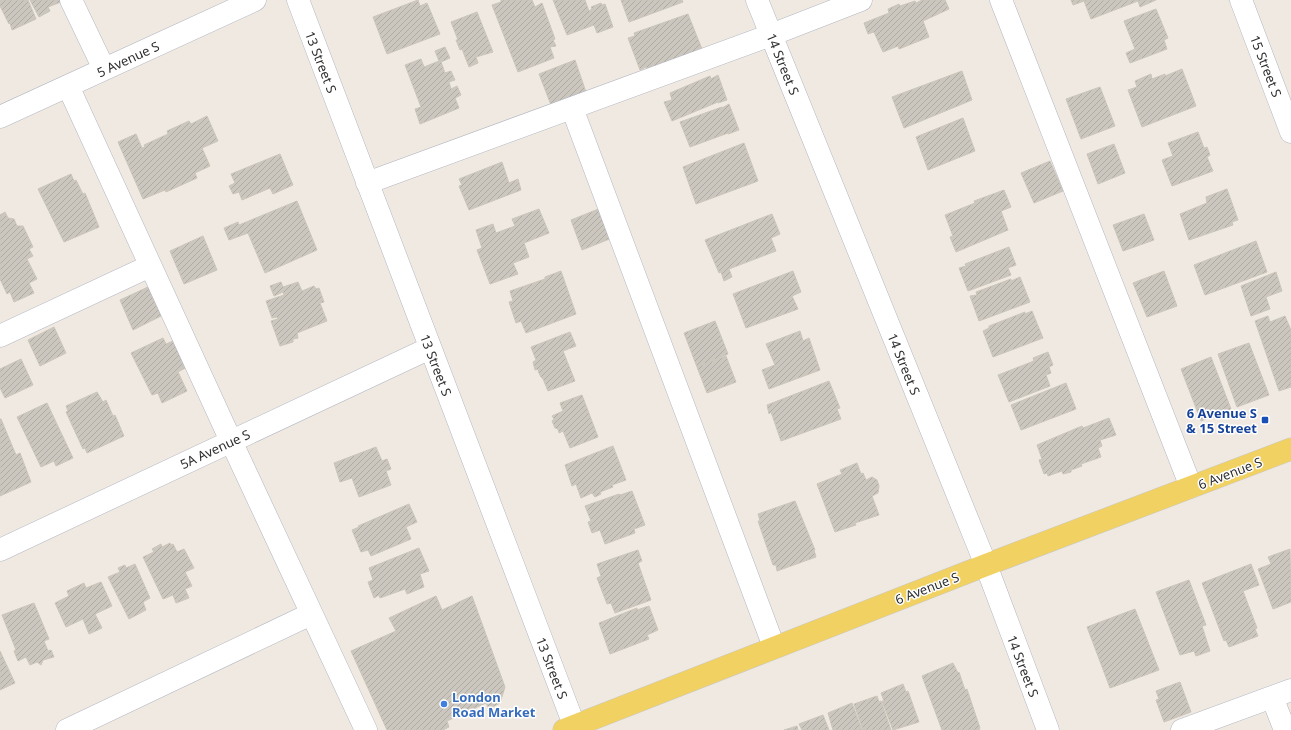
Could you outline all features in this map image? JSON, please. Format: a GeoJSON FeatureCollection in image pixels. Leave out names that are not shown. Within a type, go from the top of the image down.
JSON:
{"type":"FeatureCollection","features":[{"type":"Feature","properties":{"kind":"main road","name":"6 Avenue S"},"geometry":{"type":"LineString","coordinates":[[572,728],[774,647],[1291,449]]}},
{"type":"Feature","properties":{"kind":"street"},"geometry":{"type":"LineString","coordinates":[[71,0],[104,69]]}},
{"type":"Feature","properties":{"kind":"street","name":"5 Avenue S"},"geometry":{"type":"LineString","coordinates":[[0,117],[255,0]]}},
{"type":"Feature","properties":{"kind":"street","name":"13 Street S"},"geometry":{"type":"LineString","coordinates":[[298,0],[572,728]]}},
{"type":"Feature","properties":{"kind":"street","name":"14 Street S"},"geometry":{"type":"LineString","coordinates":[[757,0],[986,565],[1048,730]]}},
{"type":"Feature","properties":{"kind":"street"},"geometry":{"type":"LineString","coordinates":[[367,183],[771,35],[861,0]]}},
{"type":"Feature","properties":{"kind":"street"},"geometry":{"type":"LineString","coordinates":[[1001,0],[1191,487]]}},
{"type":"Feature","properties":{"kind":"street","name":"15 Street S"},"geometry":{"type":"LineString","coordinates":[[1241,0],[1291,132]]}},
{"type":"Feature","properties":{"kind":"street"},"geometry":{"type":"LineString","coordinates":[[68,86],[231,442],[366,730]]}},
{"type":"Feature","properties":{"kind":"street"},"geometry":{"type":"LineString","coordinates":[[572,108],[774,647]]}},
{"type":"Feature","properties":{"kind":"street"},"geometry":{"type":"LineString","coordinates":[[0,336],[150,266]]}},
{"type":"Feature","properties":{"kind":"street","name":"5A Avenue S"},"geometry":{"type":"LineString","coordinates":[[0,550],[430,348]]}},
{"type":"Feature","properties":{"kind":"street"},"geometry":{"type":"LineString","coordinates":[[67,730],[311,614]]}},
{"type":"Feature","properties":{"kind":"street"},"geometry":{"type":"LineString","coordinates":[[1182,730],[1281,694],[1285,730]]}},
{"type":"Feature","properties":{"kind":"building"},"geometry":{"type":"Polygon","coordinates":[[[0,0],[28,0],[36,19],[12,30],[10,23],[9,24],[0,6],[0,0]]]}},
{"type":"Feature","properties":{"kind":"building"},"geometry":{"type":"Polygon","coordinates":[[[30,0],[61,0],[61,2],[48,7],[50,11],[39,17],[30,0]]]}},
{"type":"Feature","properties":{"kind":"building"},"geometry":{"type":"Polygon","coordinates":[[[418,0],[420,6],[427,3],[440,34],[387,54],[373,17],[418,0]]]}},
{"type":"Feature","properties":{"kind":"building"},"geometry":{"type":"Polygon","coordinates":[[[501,0],[532,0],[535,7],[542,3],[555,39],[553,40],[556,46],[550,47],[554,58],[518,72],[492,5],[501,2],[501,0]]]}},
{"type":"Feature","properties":{"kind":"building"},"geometry":{"type":"Polygon","coordinates":[[[553,0],[585,0],[589,11],[592,9],[591,7],[601,3],[602,5],[605,4],[613,27],[597,33],[594,25],[567,35],[553,0]]]}},
{"type":"Feature","properties":{"kind":"building"},"geometry":{"type":"Polygon","coordinates":[[[621,0],[682,0],[683,2],[629,22],[621,0]]]}},
{"type":"Feature","properties":{"kind":"building"},"geometry":{"type":"Polygon","coordinates":[[[922,0],[945,0],[949,9],[923,21],[929,37],[899,49],[898,46],[883,52],[874,32],[868,34],[864,23],[889,13],[888,9],[899,4],[900,6],[915,1],[916,3],[922,0]]]}},
{"type":"Feature","properties":{"kind":"building"},"geometry":{"type":"Polygon","coordinates":[[[1071,0],[1156,0],[1140,7],[1138,1],[1091,19],[1084,1],[1073,5],[1071,0]]]}},
{"type":"Feature","properties":{"kind":"building"},"geometry":{"type":"Polygon","coordinates":[[[1156,9],[1168,38],[1164,40],[1167,49],[1130,63],[1126,53],[1135,49],[1124,21],[1156,9]]]}},
{"type":"Feature","properties":{"kind":"building"},"geometry":{"type":"Polygon","coordinates":[[[477,12],[493,52],[476,57],[478,63],[469,67],[462,49],[460,50],[456,40],[458,40],[451,22],[477,12]]]}},
{"type":"Feature","properties":{"kind":"building"},"geometry":{"type":"Polygon","coordinates":[[[688,14],[702,49],[647,69],[646,67],[640,70],[628,38],[635,36],[634,33],[688,14]]]}},
{"type":"Feature","properties":{"kind":"building"},"geometry":{"type":"Polygon","coordinates":[[[445,47],[450,58],[441,62],[445,73],[451,71],[455,80],[449,82],[451,89],[457,86],[461,95],[455,98],[459,108],[420,124],[415,109],[421,107],[405,65],[421,59],[424,67],[439,61],[435,51],[445,47]]]}},
{"type":"Feature","properties":{"kind":"building"},"geometry":{"type":"Polygon","coordinates":[[[575,60],[586,92],[551,105],[539,74],[575,60]]]}},
{"type":"Feature","properties":{"kind":"building"},"geometry":{"type":"Polygon","coordinates":[[[1182,69],[1196,106],[1142,127],[1128,90],[1137,87],[1135,81],[1151,74],[1152,79],[1165,74],[1165,76],[1182,69]]]}},
{"type":"Feature","properties":{"kind":"building"},"geometry":{"type":"Polygon","coordinates":[[[962,71],[972,100],[904,128],[892,97],[962,71]]]}},
{"type":"Feature","properties":{"kind":"building"},"geometry":{"type":"Polygon","coordinates":[[[718,75],[727,100],[718,102],[672,121],[664,102],[672,100],[670,93],[710,76],[711,79],[718,75]]]}},
{"type":"Feature","properties":{"kind":"building"},"geometry":{"type":"Polygon","coordinates":[[[1100,87],[1115,126],[1081,139],[1066,99],[1100,87]]]}},
{"type":"Feature","properties":{"kind":"building"},"geometry":{"type":"Polygon","coordinates":[[[729,104],[739,130],[690,147],[680,122],[722,108],[729,104]]]}},
{"type":"Feature","properties":{"kind":"building"},"geometry":{"type":"Polygon","coordinates":[[[207,116],[218,141],[202,148],[210,166],[195,173],[197,178],[166,192],[165,190],[143,199],[118,142],[136,134],[142,148],[145,147],[144,145],[168,134],[167,131],[189,121],[191,124],[207,116]]]}},
{"type":"Feature","properties":{"kind":"building"},"geometry":{"type":"Polygon","coordinates":[[[963,118],[975,151],[928,170],[916,137],[963,118]]]}},
{"type":"Feature","properties":{"kind":"building"},"geometry":{"type":"Polygon","coordinates":[[[1198,132],[1204,148],[1207,147],[1210,155],[1207,157],[1213,171],[1172,186],[1162,160],[1173,156],[1168,143],[1198,132]]]}},
{"type":"Feature","properties":{"kind":"building"},"geometry":{"type":"Polygon","coordinates":[[[744,143],[758,181],[696,204],[683,167],[744,143]]]}},
{"type":"Feature","properties":{"kind":"building"},"geometry":{"type":"Polygon","coordinates":[[[1114,144],[1125,173],[1098,184],[1087,154],[1114,144]]]}},
{"type":"Feature","properties":{"kind":"building"},"geometry":{"type":"Polygon","coordinates":[[[280,154],[293,185],[273,194],[270,188],[242,200],[239,192],[233,194],[229,186],[235,183],[231,174],[280,154]]]}},
{"type":"Feature","properties":{"kind":"building"},"geometry":{"type":"Polygon","coordinates":[[[1050,161],[1063,191],[1034,203],[1021,173],[1050,161]]]}},
{"type":"Feature","properties":{"kind":"building"},"geometry":{"type":"Polygon","coordinates":[[[502,162],[509,183],[518,179],[521,190],[469,210],[459,186],[462,185],[459,179],[502,162]]]}},
{"type":"Feature","properties":{"kind":"building"},"geometry":{"type":"Polygon","coordinates":[[[71,174],[74,181],[76,180],[83,194],[85,193],[99,227],[64,242],[38,189],[71,174]]]}},
{"type":"Feature","properties":{"kind":"building"},"geometry":{"type":"Polygon","coordinates":[[[1227,189],[1238,220],[1232,222],[1233,225],[1189,240],[1180,214],[1207,203],[1206,197],[1227,189]]]}},
{"type":"Feature","properties":{"kind":"building"},"geometry":{"type":"Polygon","coordinates":[[[1004,190],[1011,207],[1001,211],[1008,230],[956,252],[950,237],[953,236],[945,215],[975,203],[974,201],[1004,190]]]}},
{"type":"Feature","properties":{"kind":"building"},"geometry":{"type":"Polygon","coordinates":[[[297,201],[317,250],[265,273],[248,233],[229,240],[224,228],[238,222],[239,225],[297,201]]]}},
{"type":"Feature","properties":{"kind":"building"},"geometry":{"type":"Polygon","coordinates":[[[601,208],[612,238],[582,250],[571,220],[601,208]]]}},
{"type":"Feature","properties":{"kind":"building"},"geometry":{"type":"Polygon","coordinates":[[[539,209],[549,233],[524,243],[529,257],[513,263],[518,274],[490,284],[477,250],[482,248],[476,230],[493,224],[496,233],[515,226],[512,219],[539,209]]]}},
{"type":"Feature","properties":{"kind":"building"},"geometry":{"type":"Polygon","coordinates":[[[5,212],[8,218],[14,219],[17,226],[23,226],[33,247],[29,249],[33,256],[27,259],[37,279],[29,283],[34,293],[14,302],[10,292],[7,294],[0,279],[0,215],[5,212]]]}},
{"type":"Feature","properties":{"kind":"building"},"geometry":{"type":"Polygon","coordinates":[[[772,214],[780,234],[771,238],[776,251],[729,269],[732,277],[724,281],[705,240],[772,214]]]}},
{"type":"Feature","properties":{"kind":"building"},"geometry":{"type":"Polygon","coordinates":[[[1144,214],[1154,240],[1123,251],[1113,225],[1144,214]]]}},
{"type":"Feature","properties":{"kind":"building"},"geometry":{"type":"Polygon","coordinates":[[[203,236],[217,270],[184,284],[170,251],[203,236]]]}},
{"type":"Feature","properties":{"kind":"building"},"geometry":{"type":"Polygon","coordinates":[[[1256,241],[1267,272],[1205,295],[1194,265],[1256,241]]]}},
{"type":"Feature","properties":{"kind":"building"},"geometry":{"type":"Polygon","coordinates":[[[1009,247],[1016,265],[1008,268],[1011,275],[968,291],[959,268],[966,266],[965,264],[1009,247]]]}},
{"type":"Feature","properties":{"kind":"building"},"geometry":{"type":"Polygon","coordinates":[[[561,271],[576,314],[526,333],[521,321],[516,323],[509,302],[513,301],[510,291],[545,279],[545,277],[561,271]]]}},
{"type":"Feature","properties":{"kind":"building"},"geometry":{"type":"Polygon","coordinates":[[[793,271],[801,292],[792,296],[798,309],[746,328],[733,294],[793,271]]]}},
{"type":"Feature","properties":{"kind":"building"},"geometry":{"type":"Polygon","coordinates":[[[1164,271],[1177,306],[1147,317],[1133,283],[1164,271]]]}},
{"type":"Feature","properties":{"kind":"building"},"geometry":{"type":"Polygon","coordinates":[[[1276,272],[1282,291],[1266,297],[1270,309],[1251,316],[1241,286],[1276,272]]]}},
{"type":"Feature","properties":{"kind":"building"},"geometry":{"type":"Polygon","coordinates":[[[1020,277],[1030,302],[979,321],[970,296],[977,295],[976,292],[1020,277]]]}},
{"type":"Feature","properties":{"kind":"building"},"geometry":{"type":"Polygon","coordinates":[[[281,282],[283,287],[298,282],[302,291],[314,286],[316,289],[319,288],[324,302],[320,303],[327,321],[297,333],[298,338],[293,339],[293,342],[280,346],[271,321],[278,319],[277,317],[272,318],[266,301],[284,295],[283,292],[274,296],[270,286],[281,282]]]}},
{"type":"Feature","properties":{"kind":"building"},"geometry":{"type":"Polygon","coordinates":[[[148,287],[161,316],[133,330],[120,300],[148,287]]]}},
{"type":"Feature","properties":{"kind":"building"},"geometry":{"type":"Polygon","coordinates":[[[1032,311],[1043,338],[993,357],[983,331],[989,328],[989,326],[1025,312],[1025,314],[1032,311]]]}},
{"type":"Feature","properties":{"kind":"building"},"geometry":{"type":"Polygon","coordinates":[[[1268,316],[1270,322],[1285,316],[1291,330],[1291,387],[1279,391],[1255,321],[1268,316]]]}},
{"type":"Feature","properties":{"kind":"building"},"geometry":{"type":"Polygon","coordinates":[[[715,321],[728,354],[697,367],[684,333],[715,321]]]}},
{"type":"Feature","properties":{"kind":"building"},"geometry":{"type":"Polygon","coordinates":[[[54,327],[66,353],[40,366],[28,340],[54,327]]]}},
{"type":"Feature","properties":{"kind":"building"},"geometry":{"type":"Polygon","coordinates":[[[800,331],[803,341],[809,338],[820,370],[769,389],[762,370],[775,365],[766,344],[800,331]]]}},
{"type":"Feature","properties":{"kind":"building"},"geometry":{"type":"Polygon","coordinates":[[[570,332],[576,346],[563,351],[575,381],[548,391],[538,371],[540,369],[535,370],[533,362],[536,360],[531,347],[570,332]]]}},
{"type":"Feature","properties":{"kind":"building"},"geometry":{"type":"Polygon","coordinates":[[[163,338],[166,344],[173,341],[185,368],[178,372],[187,391],[162,403],[158,393],[152,395],[131,353],[163,338]]]}},
{"type":"Feature","properties":{"kind":"building"},"geometry":{"type":"Polygon","coordinates":[[[1249,343],[1269,395],[1237,407],[1218,354],[1249,343]]]}},
{"type":"Feature","properties":{"kind":"building"},"geometry":{"type":"Polygon","coordinates":[[[1048,352],[1053,365],[1049,367],[1051,373],[1046,375],[1050,386],[1009,402],[998,375],[1034,361],[1033,358],[1048,352]]]}},
{"type":"Feature","properties":{"kind":"building"},"geometry":{"type":"Polygon","coordinates":[[[726,356],[736,382],[707,393],[697,367],[726,356]]]}},
{"type":"Feature","properties":{"kind":"building"},"geometry":{"type":"Polygon","coordinates":[[[1211,357],[1231,409],[1201,421],[1181,369],[1211,357]]]}},
{"type":"Feature","properties":{"kind":"building"},"geometry":{"type":"Polygon","coordinates":[[[21,359],[33,385],[5,398],[0,388],[0,369],[21,359]]]}},
{"type":"Feature","properties":{"kind":"building"},"geometry":{"type":"Polygon","coordinates":[[[829,381],[840,408],[837,409],[841,419],[781,441],[771,412],[769,414],[767,405],[829,381]]]}},
{"type":"Feature","properties":{"kind":"building"},"geometry":{"type":"Polygon","coordinates":[[[1066,383],[1076,409],[1021,430],[1011,405],[1066,383]]]}},
{"type":"Feature","properties":{"kind":"building"},"geometry":{"type":"Polygon","coordinates":[[[97,392],[103,402],[106,400],[113,416],[115,415],[124,436],[87,453],[85,448],[83,449],[66,412],[68,411],[66,406],[97,392]]]}},
{"type":"Feature","properties":{"kind":"building"},"geometry":{"type":"Polygon","coordinates":[[[582,395],[598,437],[570,448],[563,431],[559,433],[558,429],[555,428],[552,421],[554,419],[552,416],[563,411],[560,403],[582,395]]]}},
{"type":"Feature","properties":{"kind":"building"},"geometry":{"type":"Polygon","coordinates":[[[47,403],[73,458],[56,466],[54,461],[41,467],[17,417],[47,403]]]}},
{"type":"Feature","properties":{"kind":"building"},"geometry":{"type":"Polygon","coordinates":[[[1109,418],[1116,435],[1100,440],[1102,446],[1098,448],[1101,457],[1081,464],[1082,466],[1071,470],[1071,472],[1063,474],[1062,471],[1048,476],[1047,473],[1044,474],[1039,460],[1042,459],[1037,445],[1082,426],[1083,428],[1109,418]]]}},
{"type":"Feature","properties":{"kind":"building"},"geometry":{"type":"Polygon","coordinates":[[[0,419],[16,455],[20,453],[31,482],[0,496],[0,419]]]}},
{"type":"Feature","properties":{"kind":"building"},"geometry":{"type":"Polygon","coordinates":[[[613,446],[626,480],[612,485],[613,487],[600,492],[601,494],[595,497],[592,493],[581,498],[576,484],[572,486],[565,465],[613,446]]]}},
{"type":"Feature","properties":{"kind":"building"},"geometry":{"type":"Polygon","coordinates":[[[376,447],[382,461],[387,459],[391,469],[386,471],[391,485],[359,497],[352,478],[340,482],[334,463],[376,447]]]}},
{"type":"Feature","properties":{"kind":"building"},"geometry":{"type":"Polygon","coordinates":[[[857,463],[861,474],[863,473],[866,480],[872,477],[877,480],[879,486],[878,493],[872,496],[879,515],[835,532],[817,484],[842,474],[840,470],[857,463]]]}},
{"type":"Feature","properties":{"kind":"building"},"geometry":{"type":"Polygon","coordinates":[[[632,491],[645,525],[634,529],[635,533],[605,544],[600,530],[592,533],[588,522],[591,521],[585,506],[632,491]]]}},
{"type":"Feature","properties":{"kind":"building"},"geometry":{"type":"Polygon","coordinates":[[[795,501],[815,550],[816,557],[777,571],[776,565],[773,565],[758,521],[760,521],[758,514],[795,501]]]}},
{"type":"Feature","properties":{"kind":"building"},"geometry":{"type":"Polygon","coordinates":[[[409,504],[417,522],[406,527],[411,539],[371,556],[368,550],[361,552],[352,530],[409,504]]]}},
{"type":"Feature","properties":{"kind":"building"},"geometry":{"type":"Polygon","coordinates":[[[170,543],[171,545],[173,544],[177,552],[184,549],[194,568],[185,572],[192,586],[185,589],[189,598],[176,603],[173,595],[163,599],[143,557],[154,552],[152,549],[161,544],[162,547],[170,543]]]}},
{"type":"Feature","properties":{"kind":"building"},"geometry":{"type":"Polygon","coordinates":[[[419,548],[429,571],[420,574],[424,587],[407,594],[405,589],[380,598],[379,595],[374,598],[368,582],[373,580],[369,568],[419,548]]]}},
{"type":"Feature","properties":{"kind":"building"},"geometry":{"type":"Polygon","coordinates":[[[1290,549],[1291,602],[1273,609],[1258,569],[1271,564],[1268,557],[1290,549]]]}},
{"type":"Feature","properties":{"kind":"building"},"geometry":{"type":"Polygon","coordinates":[[[638,550],[642,561],[638,563],[651,600],[615,613],[611,603],[607,604],[597,578],[601,576],[597,564],[638,550]]]}},
{"type":"Feature","properties":{"kind":"building"},"geometry":{"type":"Polygon","coordinates":[[[135,564],[150,598],[143,602],[146,610],[129,619],[108,577],[120,572],[118,568],[125,565],[126,568],[135,564]]]}},
{"type":"Feature","properties":{"kind":"building"},"geometry":{"type":"Polygon","coordinates":[[[1251,564],[1259,585],[1243,591],[1257,628],[1255,629],[1258,636],[1229,647],[1226,640],[1224,641],[1202,583],[1251,564]]]}},
{"type":"Feature","properties":{"kind":"building"},"geometry":{"type":"Polygon","coordinates":[[[1189,580],[1206,625],[1202,626],[1210,651],[1196,656],[1194,651],[1180,655],[1156,592],[1189,580]]]}},
{"type":"Feature","properties":{"kind":"building"},"geometry":{"type":"Polygon","coordinates":[[[101,582],[112,606],[95,614],[102,628],[89,634],[83,619],[66,627],[55,603],[69,596],[67,591],[84,583],[86,588],[101,582]]]}},
{"type":"Feature","properties":{"kind":"building"},"geometry":{"type":"Polygon","coordinates":[[[436,596],[442,610],[472,596],[505,687],[500,703],[489,709],[486,703],[447,721],[449,727],[443,730],[387,730],[351,651],[396,631],[389,618],[436,596]]]}},
{"type":"Feature","properties":{"kind":"building"},"geometry":{"type":"Polygon","coordinates":[[[34,603],[49,639],[44,641],[48,651],[51,650],[54,657],[43,660],[41,665],[37,662],[30,665],[26,657],[18,661],[14,651],[16,650],[2,615],[34,603]]]}},
{"type":"Feature","properties":{"kind":"building"},"geometry":{"type":"Polygon","coordinates":[[[649,606],[658,630],[647,635],[649,639],[610,654],[599,623],[637,608],[637,610],[649,606]]]}},
{"type":"Feature","properties":{"kind":"building"},"geometry":{"type":"Polygon","coordinates":[[[1135,609],[1159,670],[1110,688],[1087,627],[1135,609]]]}},
{"type":"Feature","properties":{"kind":"building"},"geometry":{"type":"Polygon","coordinates":[[[0,651],[15,683],[0,690],[0,651]]]}},
{"type":"Feature","properties":{"kind":"building"},"geometry":{"type":"Polygon","coordinates":[[[953,663],[958,673],[959,672],[965,690],[967,689],[980,728],[979,730],[942,730],[922,676],[953,663]]]}},
{"type":"Feature","properties":{"kind":"building"},"geometry":{"type":"Polygon","coordinates":[[[1180,682],[1191,712],[1164,722],[1156,700],[1159,699],[1156,691],[1180,682]]]}},
{"type":"Feature","properties":{"kind":"building"},"geometry":{"type":"Polygon","coordinates":[[[903,684],[906,692],[908,691],[919,722],[893,730],[882,701],[884,701],[881,693],[903,684]]]}},
{"type":"Feature","properties":{"kind":"building"},"geometry":{"type":"Polygon","coordinates":[[[877,696],[879,702],[881,701],[891,730],[863,730],[854,704],[877,696]]]}},
{"type":"Feature","properties":{"kind":"building"},"geometry":{"type":"Polygon","coordinates":[[[852,703],[862,730],[833,730],[828,713],[852,703]]]}},
{"type":"Feature","properties":{"kind":"building"},"geometry":{"type":"Polygon","coordinates":[[[823,715],[829,730],[802,730],[799,724],[823,715]]]}},
{"type":"Feature","properties":{"kind":"building"},"geometry":{"type":"Polygon","coordinates":[[[797,726],[798,730],[784,730],[797,726]]]}},
{"type":"Feature","properties":{"kind":"place","name":"6 Avenue S & 15 Street"},"geometry":{"type":"Point","coordinates":[1265,420]}},
{"type":"Feature","properties":{"kind":"place","name":"London Road Market"},"geometry":{"type":"Point","coordinates":[444,704]}}]}
